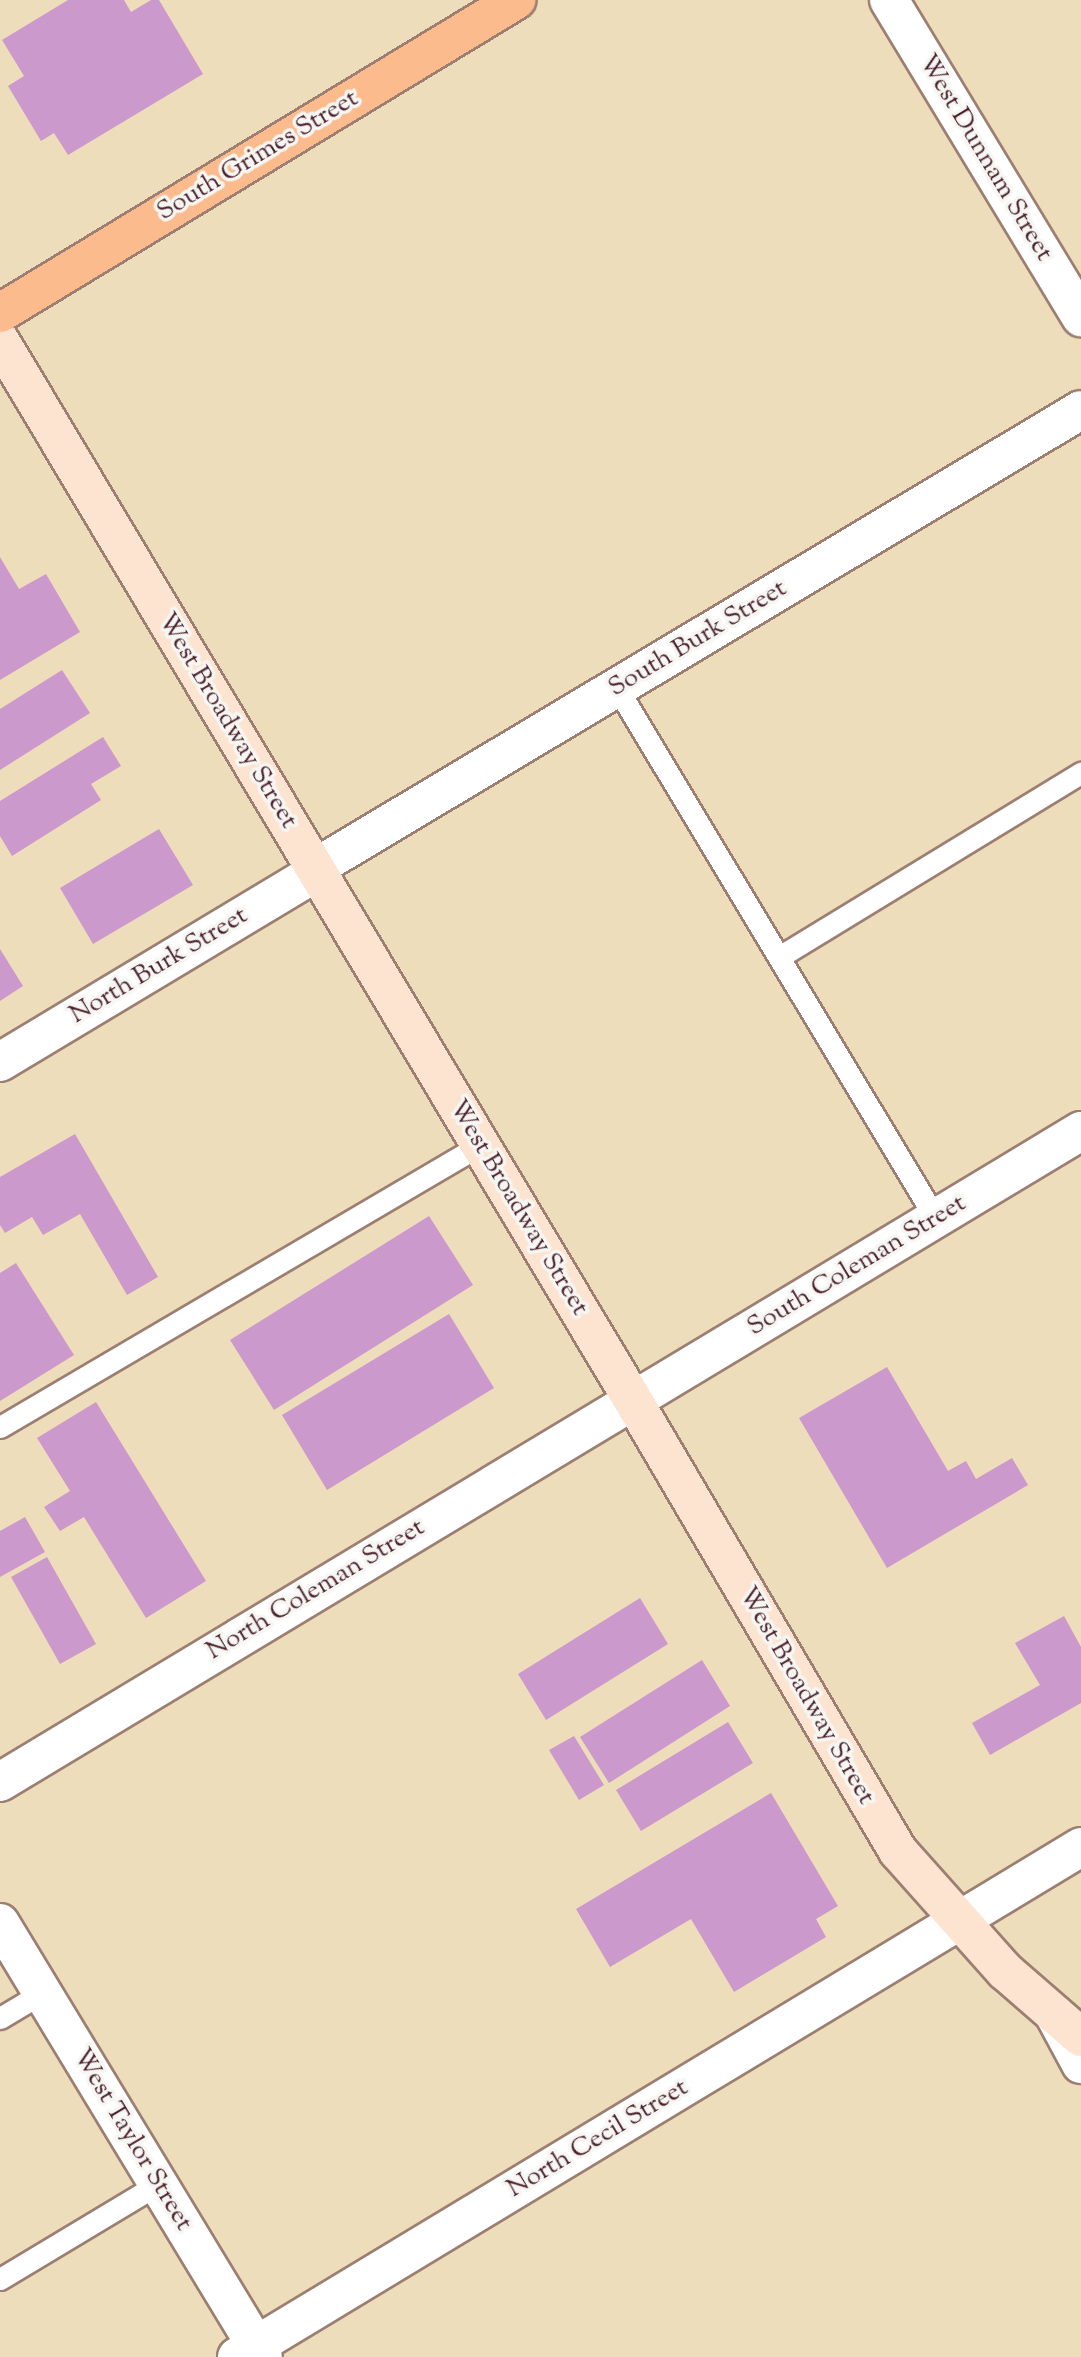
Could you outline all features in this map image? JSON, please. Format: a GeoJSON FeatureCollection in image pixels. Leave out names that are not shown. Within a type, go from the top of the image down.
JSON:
{"type":"FeatureCollection","features":[{"type":"Feature","properties":{"kind":"main road","name":"South Grimes Street"},"geometry":{"type":"LineString","coordinates":[[0,313],[516,0]]}},
{"type":"Feature","properties":{"kind":"main road","name":"West Broadway Street"},"geometry":{"type":"LineString","coordinates":[[0,341],[634,1402],[898,1851],[958,1922],[1005,1971],[1067,2026]]}},
{"type":"Feature","properties":{"kind":"street","name":"West Dunnam Street"},"geometry":{"type":"LineString","coordinates":[[889,0],[1081,317]]}},
{"type":"Feature","properties":{"kind":"street","name":"South Burk Street"},"geometry":{"type":"LineString","coordinates":[[315,868],[1081,410]]}},
{"type":"Feature","properties":{"kind":"street","name":"North Burk Street"},"geometry":{"type":"LineString","coordinates":[[0,1062],[308,877],[315,868]]}},
{"type":"Feature","properties":{"kind":"street","name":"South Coleman Street"},"geometry":{"type":"LineString","coordinates":[[634,1402],[1081,1131]]}},
{"type":"Feature","properties":{"kind":"street","name":"North Coleman Street"},"geometry":{"type":"LineString","coordinates":[[0,1782],[623,1405],[634,1402]]}},
{"type":"Feature","properties":{"kind":"street","name":"North Cecil Street"},"geometry":{"type":"LineString","coordinates":[[252,2353],[1081,1847]]}},
{"type":"Feature","properties":{"kind":"street","name":"West Taylor Street"},"geometry":{"type":"LineString","coordinates":[[0,1923],[158,2184],[252,2353]]}},
{"type":"Feature","properties":{"kind":"street"},"geometry":{"type":"LineString","coordinates":[[1067,2026],[1081,2064]]}},
{"type":"Feature","properties":{"kind":"lane"},"geometry":{"type":"LineString","coordinates":[[617,688],[936,1219]]}},
{"type":"Feature","properties":{"kind":"lane"},"geometry":{"type":"LineString","coordinates":[[779,957],[1081,774]]}},
{"type":"Feature","properties":{"kind":"lane"},"geometry":{"type":"LineString","coordinates":[[0,1427],[480,1145]]}},
{"type":"Feature","properties":{"kind":"lane"},"geometry":{"type":"LineString","coordinates":[[0,2018],[42,1993]]}},
{"type":"Feature","properties":{"kind":"lane"},"geometry":{"type":"LineString","coordinates":[[0,2279],[158,2184]]}},
{"type":"Feature","properties":{"kind":"building"},"geometry":{"type":"Polygon","coordinates":[[[68,0],[124,0],[131,12],[151,0],[159,0],[203,74],[68,155],[54,133],[41,141],[8,86],[24,76],[2,40],[68,0]]]}},
{"type":"Feature","properties":{"kind":"building"},"geometry":{"type":"Polygon","coordinates":[[[0,557],[19,589],[46,574],[80,632],[0,680],[0,557]]]}},
{"type":"Feature","properties":{"kind":"building"},"geometry":{"type":"Polygon","coordinates":[[[62,670],[90,713],[0,770],[0,709],[62,670]]]}},
{"type":"Feature","properties":{"kind":"building"},"geometry":{"type":"Polygon","coordinates":[[[103,737],[121,766],[91,784],[101,800],[12,856],[0,836],[0,801],[103,737]]]}},
{"type":"Feature","properties":{"kind":"building"},"geometry":{"type":"Polygon","coordinates":[[[159,829],[193,885],[93,944],[60,888],[159,829]]]}},
{"type":"Feature","properties":{"kind":"building"},"geometry":{"type":"Polygon","coordinates":[[[0,949],[23,986],[0,1001],[0,949]]]}},
{"type":"Feature","properties":{"kind":"building"},"geometry":{"type":"Polygon","coordinates":[[[75,1134],[158,1277],[127,1295],[80,1214],[43,1235],[32,1217],[5,1233],[0,1225],[0,1177],[75,1134]]]}},
{"type":"Feature","properties":{"kind":"building"},"geometry":{"type":"Polygon","coordinates":[[[429,1216],[473,1285],[274,1410],[230,1340],[429,1216]]]}},
{"type":"Feature","properties":{"kind":"building"},"geometry":{"type":"Polygon","coordinates":[[[16,1263],[74,1355],[0,1401],[0,1273],[16,1263]]]}},
{"type":"Feature","properties":{"kind":"building"},"geometry":{"type":"Polygon","coordinates":[[[449,1314],[494,1388],[327,1490],[282,1415],[449,1314]]]}},
{"type":"Feature","properties":{"kind":"building"},"geometry":{"type":"Polygon","coordinates":[[[887,1367],[948,1471],[966,1461],[976,1479],[1012,1458],[1028,1485],[887,1568],[799,1418],[887,1367]]]}},
{"type":"Feature","properties":{"kind":"building"},"geometry":{"type":"Polygon","coordinates":[[[96,1402],[206,1581],[146,1618],[84,1517],[60,1531],[44,1507],[70,1491],[37,1438],[96,1402]]]}},
{"type":"Feature","properties":{"kind":"building"},"geometry":{"type":"Polygon","coordinates":[[[25,1517],[45,1552],[0,1577],[0,1531],[25,1517]]]}},
{"type":"Feature","properties":{"kind":"building"},"geometry":{"type":"Polygon","coordinates":[[[47,1557],[96,1644],[60,1664],[11,1577],[47,1557]]]}},
{"type":"Feature","properties":{"kind":"building"},"geometry":{"type":"Polygon","coordinates":[[[640,1598],[668,1644],[546,1720],[518,1674],[640,1598]]]}},
{"type":"Feature","properties":{"kind":"building"},"geometry":{"type":"Polygon","coordinates":[[[1064,1616],[1081,1647],[1081,1703],[990,1755],[972,1723],[1040,1685],[1015,1643],[1064,1616]]]}},
{"type":"Feature","properties":{"kind":"building"},"geometry":{"type":"Polygon","coordinates":[[[702,1660],[730,1706],[609,1783],[580,1737],[702,1660]]]}},
{"type":"Feature","properties":{"kind":"building"},"geometry":{"type":"Polygon","coordinates":[[[728,1722],[753,1763],[641,1831],[616,1790],[728,1722]]]}},
{"type":"Feature","properties":{"kind":"building"},"geometry":{"type":"Polygon","coordinates":[[[574,1736],[604,1785],[579,1800],[549,1750],[574,1736]]]}},
{"type":"Feature","properties":{"kind":"building"},"geometry":{"type":"Polygon","coordinates":[[[771,1793],[838,1906],[816,1919],[826,1937],[734,1992],[691,1919],[610,1967],[576,1909],[771,1793]]]}}]}
